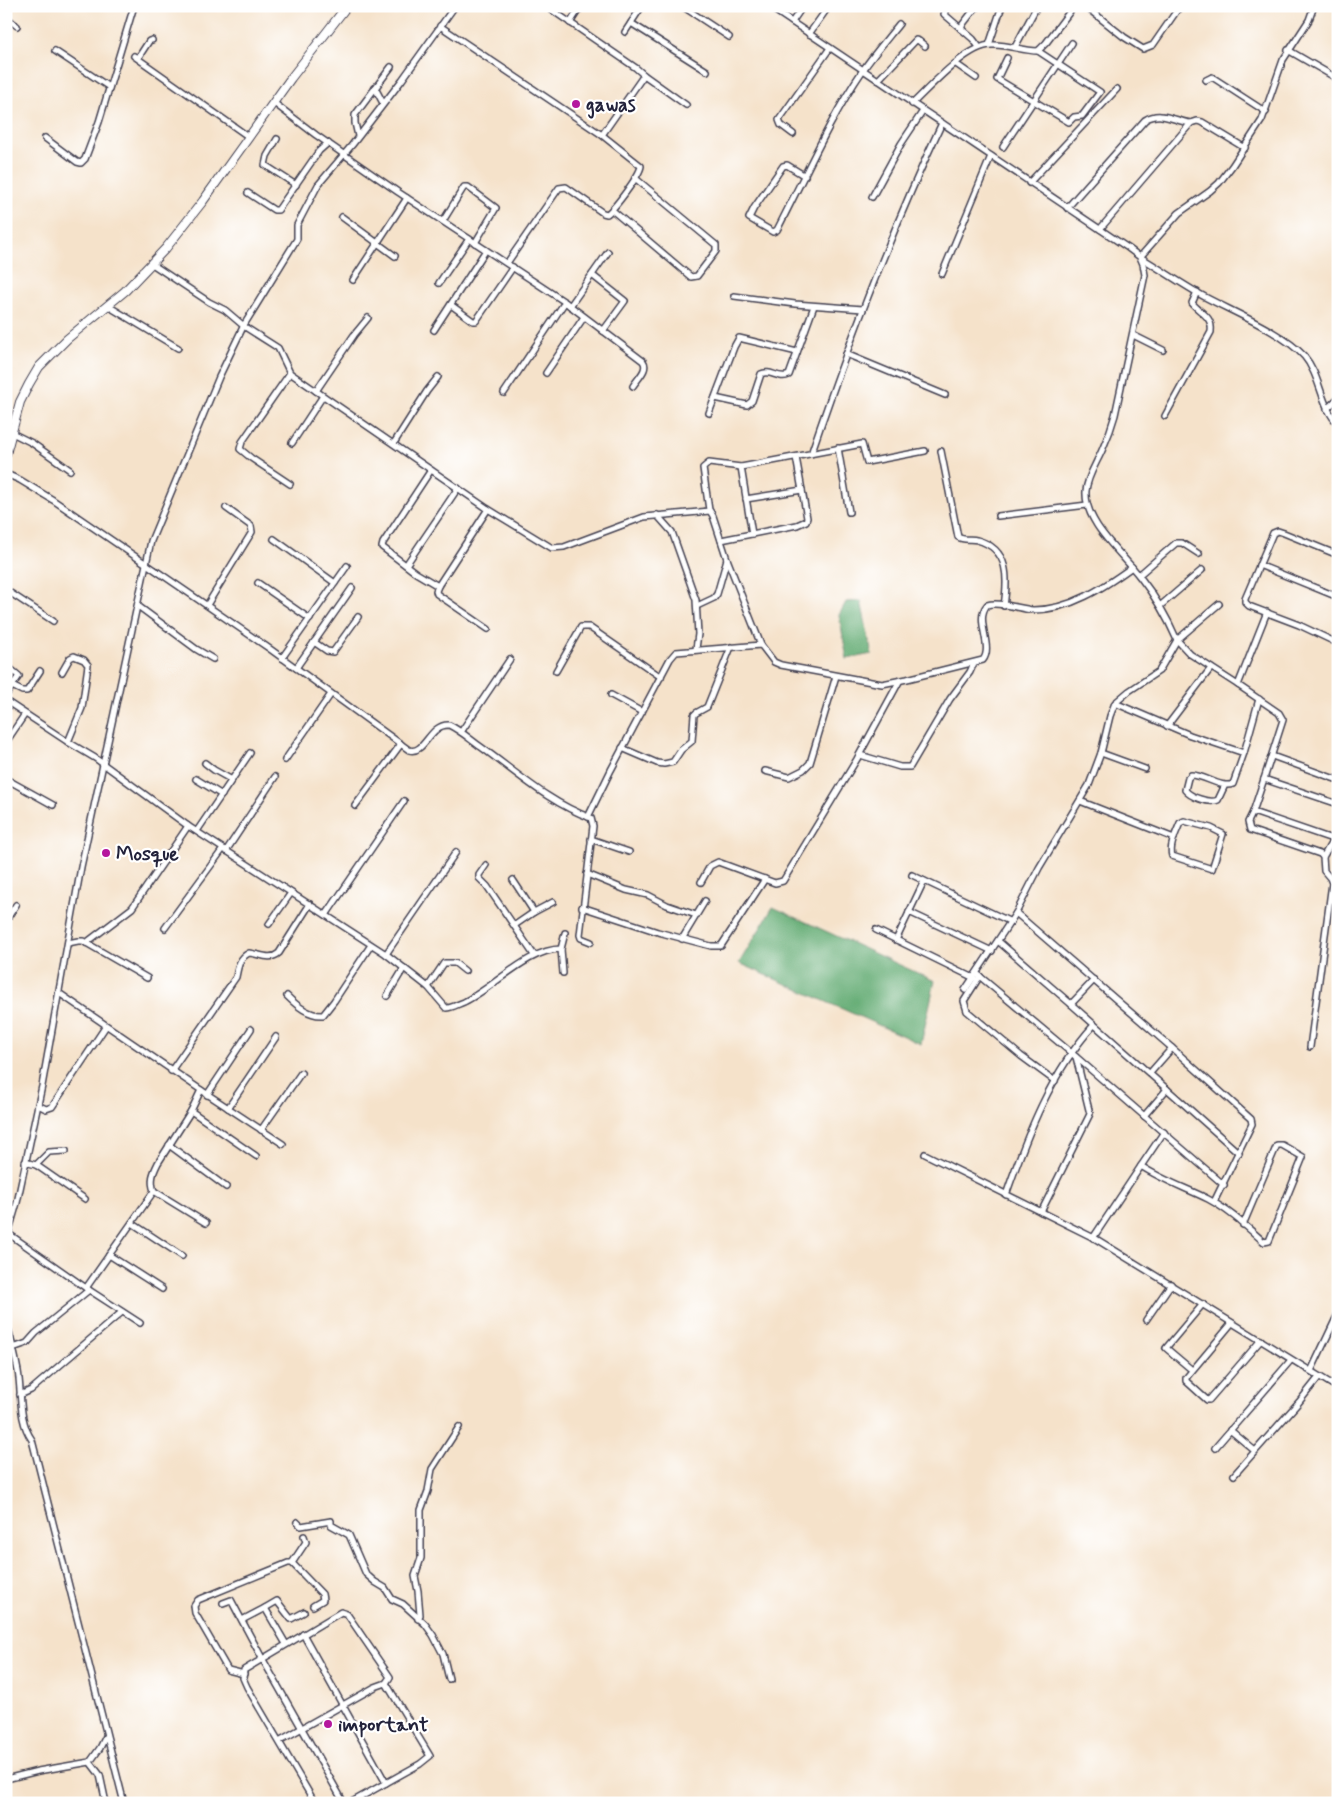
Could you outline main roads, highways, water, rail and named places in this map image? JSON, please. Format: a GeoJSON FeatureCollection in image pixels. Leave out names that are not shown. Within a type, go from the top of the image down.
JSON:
{"type":"FeatureCollection","features":[{"type":"Feature","properties":{"kind":"main road"},"geometry":{"type":"LineString","coordinates":[[6,454],[23,395],[39,367],[67,339],[108,306],[152,264],[204,201],[249,137],[347,6]]}},
{"type":"Feature","properties":{"kind":"place","name":"gawas"},"geometry":{"type":"Point","coordinates":[576,104]}},
{"type":"Feature","properties":{"kind":"place","name":"Mosque"},"geometry":{"type":"Point","coordinates":[106,853]}},
{"type":"Feature","properties":{"kind":"place","name":"important"},"geometry":{"type":"Point","coordinates":[328,1724]}}]}
